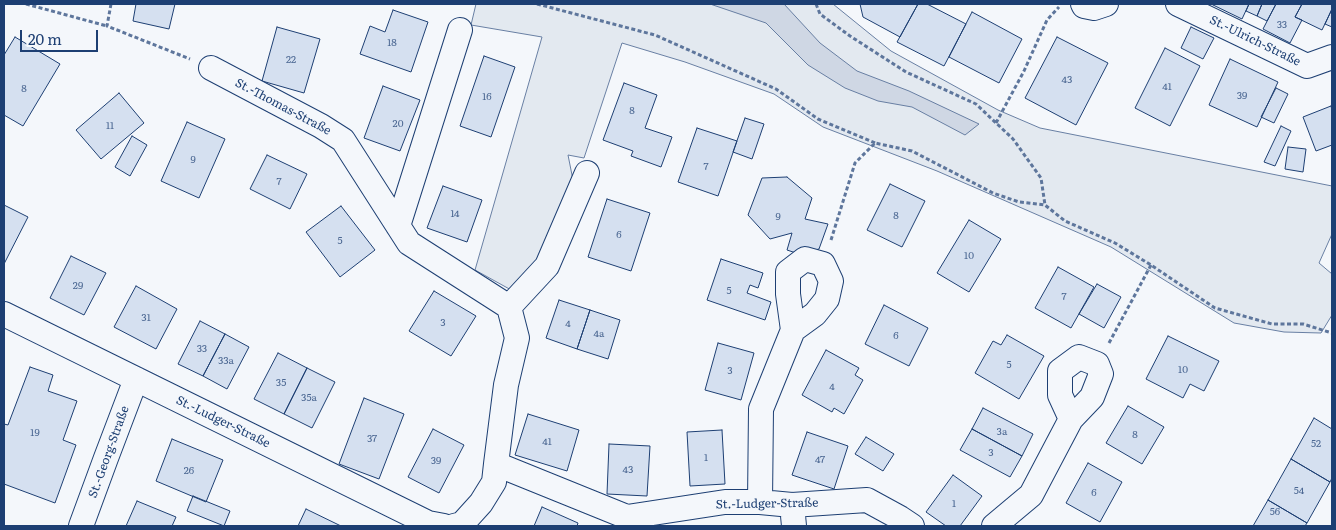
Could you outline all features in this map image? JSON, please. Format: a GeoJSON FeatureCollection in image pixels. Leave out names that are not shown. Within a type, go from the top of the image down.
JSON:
{"type":"FeatureCollection","features":[{"type":"Feature","properties":{"kind":"street"},"geometry":{"type":"LineString","coordinates":[[1083,4],[1084,6],[1094,8],[1106,4]]}},
{"type":"Feature","properties":{"kind":"street","name":"St.-Ulrich-Straße"},"geometry":{"type":"LineString","coordinates":[[1178,4],[1307,66],[1332,57]]}},
{"type":"Feature","properties":{"kind":"street"},"geometry":{"type":"LineString","coordinates":[[398,226],[460,30]]}},
{"type":"Feature","properties":{"kind":"street","name":"St.-Thomas-Straße"},"geometry":{"type":"LineString","coordinates":[[212,68],[321,126],[343,140],[409,243],[509,307]]}},
{"type":"Feature","properties":{"kind":"street"},"geometry":{"type":"LineString","coordinates":[[496,464],[506,385],[518,338],[509,307],[547,266],[587,174]]}},
{"type":"Feature","properties":{"kind":"street"},"geometry":{"type":"LineString","coordinates":[[760,502],[761,409],[793,330],[788,294],[788,272],[805,258],[823,264],[831,280],[827,299],[815,314],[793,330]]}},
{"type":"Feature","properties":{"kind":"street","name":"St.-Ludger-Straße"},"geometry":{"type":"LineString","coordinates":[[4,314],[428,523],[455,526],[481,503],[494,482],[496,464],[627,517],[724,502],[760,502],[793,516],[868,500],[912,526]]}},
{"type":"Feature","properties":{"kind":"street"},"geometry":{"type":"LineString","coordinates":[[994,526],[1031,495],[1070,420],[1092,397],[1101,374],[1097,364],[1079,356],[1060,371],[1060,395],[1070,420]]}},
{"type":"Feature","properties":{"kind":"street","name":"St.-Georg-Straße"},"geometry":{"type":"LineString","coordinates":[[82,526],[136,379]]}},
{"type":"Feature","properties":{"kind":"path"},"geometry":{"type":"LineString","coordinates":[[26,4],[107,26],[212,68]]}},
{"type":"Feature","properties":{"kind":"path"},"geometry":{"type":"LineString","coordinates":[[107,26],[111,4]]}},
{"type":"Feature","properties":{"kind":"path"},"geometry":{"type":"LineString","coordinates":[[537,4],[655,35],[776,88],[818,119],[875,143],[912,152],[994,193],[1019,202],[1045,205],[1064,221],[1115,242],[1214,308],[1272,324],[1303,324],[1332,333]]}},
{"type":"Feature","properties":{"kind":"path"},"geometry":{"type":"LineString","coordinates":[[816,4],[820,14],[906,72],[976,104],[1013,139],[1041,178],[1045,205]]}},
{"type":"Feature","properties":{"kind":"path"},"geometry":{"type":"LineString","coordinates":[[996,122],[1024,71],[1047,20],[1058,7],[1066,4]]}},
{"type":"Feature","properties":{"kind":"path"},"geometry":{"type":"LineString","coordinates":[[823,264],[854,163],[875,143]]}},
{"type":"Feature","properties":{"kind":"path"},"geometry":{"type":"LineString","coordinates":[[1097,364],[1151,265]]}},
{"type":"Feature","properties":{"kind":"shaded area"},"geometry":{"type":"Polygon","coordinates":[[[476,4],[833,4],[891,51],[998,110],[1040,128],[1332,186],[1332,234],[1319,263],[1332,274],[1332,315],[1321,333],[1284,332],[1234,323],[1111,247],[937,171],[823,127],[774,94],[685,62],[622,43],[584,158],[568,155],[574,185],[539,262],[513,291],[475,270],[542,37],[471,25],[476,4]]]}},
{"type":"Feature","properties":{"kind":"shaded area"},"geometry":{"type":"Polygon","coordinates":[[[710,4],[784,4],[820,43],[857,71],[909,91],[979,124],[965,135],[912,107],[878,101],[845,88],[808,65],[766,23],[710,4]]]}},
{"type":"Feature","properties":{"kind":"building"},"geometry":{"type":"Polygon","coordinates":[[[136,4],[175,4],[169,29],[133,21],[136,4]]]}},
{"type":"Feature","properties":{"kind":"building"},"geometry":{"type":"Polygon","coordinates":[[[860,4],[918,4],[900,37],[863,17],[860,4]]]}},
{"type":"Feature","properties":{"kind":"building"},"geometry":{"type":"Polygon","coordinates":[[[918,4],[927,4],[966,24],[944,66],[897,42],[918,4]]]}},
{"type":"Feature","properties":{"kind":"building"},"geometry":{"type":"Polygon","coordinates":[[[1211,4],[1249,4],[1242,19],[1211,4]]]}},
{"type":"Feature","properties":{"kind":"building"},"geometry":{"type":"Polygon","coordinates":[[[1249,4],[1262,4],[1257,16],[1246,11],[1249,4]]]}},
{"type":"Feature","properties":{"kind":"building"},"geometry":{"type":"Polygon","coordinates":[[[1262,4],[1276,4],[1267,21],[1257,16],[1262,4]]]}},
{"type":"Feature","properties":{"kind":"building"},"geometry":{"type":"Polygon","coordinates":[[[1276,4],[1302,4],[1295,17],[1302,20],[1290,43],[1263,29],[1276,4]]]}},
{"type":"Feature","properties":{"kind":"building"},"geometry":{"type":"Polygon","coordinates":[[[1302,4],[1332,4],[1332,9],[1322,30],[1295,17],[1302,4]]]}},
{"type":"Feature","properties":{"kind":"building"},"geometry":{"type":"Polygon","coordinates":[[[1332,9],[1332,27],[1325,24],[1332,9]]]}},
{"type":"Feature","properties":{"kind":"building"},"geometry":{"type":"Polygon","coordinates":[[[393,10],[428,22],[411,72],[360,54],[370,26],[385,32],[393,10]]]}},
{"type":"Feature","properties":{"kind":"building"},"geometry":{"type":"Polygon","coordinates":[[[972,12],[1022,39],[999,83],[949,57],[972,12]]]}},
{"type":"Feature","properties":{"kind":"building"},"geometry":{"type":"Polygon","coordinates":[[[277,27],[320,39],[304,93],[262,81],[277,27]]]}},
{"type":"Feature","properties":{"kind":"building"},"geometry":{"type":"Polygon","coordinates":[[[1191,27],[1214,38],[1203,59],[1181,48],[1191,27]]]}},
{"type":"Feature","properties":{"kind":"building"},"geometry":{"type":"Polygon","coordinates":[[[15,37],[60,64],[23,126],[4,115],[4,55],[15,37]]]}},
{"type":"Feature","properties":{"kind":"building"},"geometry":{"type":"Polygon","coordinates":[[[1057,37],[1108,63],[1076,125],[1025,98],[1057,37]]]}},
{"type":"Feature","properties":{"kind":"building"},"geometry":{"type":"Polygon","coordinates":[[[1165,48],[1200,66],[1170,126],[1135,108],[1165,48]]]}},
{"type":"Feature","properties":{"kind":"building"},"geometry":{"type":"Polygon","coordinates":[[[484,56],[515,67],[491,137],[460,126],[484,56]]]}},
{"type":"Feature","properties":{"kind":"building"},"geometry":{"type":"Polygon","coordinates":[[[1230,59],[1278,82],[1257,127],[1209,105],[1230,59]]]}},
{"type":"Feature","properties":{"kind":"building"},"geometry":{"type":"Polygon","coordinates":[[[624,83],[657,95],[645,128],[672,137],[661,167],[631,156],[633,151],[603,140],[624,83]]]}},
{"type":"Feature","properties":{"kind":"building"},"geometry":{"type":"Polygon","coordinates":[[[383,86],[420,100],[400,151],[364,138],[383,86]]]}},
{"type":"Feature","properties":{"kind":"building"},"geometry":{"type":"Polygon","coordinates":[[[1276,88],[1288,94],[1274,123],[1261,117],[1276,88]]]}},
{"type":"Feature","properties":{"kind":"building"},"geometry":{"type":"Polygon","coordinates":[[[119,93],[144,123],[101,159],[76,130],[119,93]]]}},
{"type":"Feature","properties":{"kind":"building"},"geometry":{"type":"Polygon","coordinates":[[[1331,106],[1332,145],[1316,151],[1303,117],[1331,106]]]}},
{"type":"Feature","properties":{"kind":"building"},"geometry":{"type":"Polygon","coordinates":[[[745,118],[764,124],[752,159],[733,152],[745,118]]]}},
{"type":"Feature","properties":{"kind":"building"},"geometry":{"type":"Polygon","coordinates":[[[187,122],[225,139],[199,198],[161,181],[187,122]]]}},
{"type":"Feature","properties":{"kind":"building"},"geometry":{"type":"Polygon","coordinates":[[[1281,126],[1291,131],[1275,166],[1264,162],[1281,126]]]}},
{"type":"Feature","properties":{"kind":"building"},"geometry":{"type":"Polygon","coordinates":[[[697,128],[737,141],[718,196],[678,182],[697,128]]]}},
{"type":"Feature","properties":{"kind":"building"},"geometry":{"type":"Polygon","coordinates":[[[132,136],[147,145],[130,176],[115,167],[132,136]]]}},
{"type":"Feature","properties":{"kind":"building"},"geometry":{"type":"Polygon","coordinates":[[[1288,147],[1306,149],[1303,172],[1285,169],[1288,147]]]}},
{"type":"Feature","properties":{"kind":"building"},"geometry":{"type":"Polygon","coordinates":[[[267,155],[307,174],[290,209],[250,189],[267,155]]]}},
{"type":"Feature","properties":{"kind":"building"},"geometry":{"type":"Polygon","coordinates":[[[787,177],[812,198],[805,219],[828,224],[819,249],[799,254],[787,250],[792,233],[770,239],[748,215],[762,178],[787,177]]]}},
{"type":"Feature","properties":{"kind":"building"},"geometry":{"type":"Polygon","coordinates":[[[890,184],[925,201],[902,247],[867,230],[890,184]]]}},
{"type":"Feature","properties":{"kind":"building"},"geometry":{"type":"Polygon","coordinates":[[[443,186],[482,200],[467,242],[427,228],[443,186]]]}},
{"type":"Feature","properties":{"kind":"building"},"geometry":{"type":"Polygon","coordinates":[[[607,199],[650,213],[631,271],[588,257],[607,199]]]}},
{"type":"Feature","properties":{"kind":"building"},"geometry":{"type":"Polygon","coordinates":[[[4,205],[28,217],[4,264],[4,205]]]}},
{"type":"Feature","properties":{"kind":"building"},"geometry":{"type":"Polygon","coordinates":[[[341,206],[375,250],[340,277],[306,232],[341,206]]]}},
{"type":"Feature","properties":{"kind":"building"},"geometry":{"type":"Polygon","coordinates":[[[969,220],[1001,239],[969,292],[937,273],[969,220]]]}},
{"type":"Feature","properties":{"kind":"building"},"geometry":{"type":"Polygon","coordinates":[[[71,256],[106,273],[84,315],[50,298],[71,256]]]}},
{"type":"Feature","properties":{"kind":"building"},"geometry":{"type":"Polygon","coordinates":[[[721,259],[763,273],[758,288],[750,285],[747,293],[771,302],[765,320],[707,300],[721,259]]]}},
{"type":"Feature","properties":{"kind":"building"},"geometry":{"type":"Polygon","coordinates":[[[1058,267],[1094,287],[1071,328],[1035,308],[1058,267]]]}},
{"type":"Feature","properties":{"kind":"building"},"geometry":{"type":"Polygon","coordinates":[[[1097,284],[1121,297],[1104,328],[1079,314],[1097,284]]]}},
{"type":"Feature","properties":{"kind":"building"},"geometry":{"type":"Polygon","coordinates":[[[136,286],[177,309],[156,349],[114,327],[136,286]]]}},
{"type":"Feature","properties":{"kind":"building"},"geometry":{"type":"Polygon","coordinates":[[[434,291],[476,316],[451,356],[409,331],[434,291]]]}},
{"type":"Feature","properties":{"kind":"building"},"geometry":{"type":"Polygon","coordinates":[[[559,300],[590,310],[577,349],[546,338],[559,300]]]}},
{"type":"Feature","properties":{"kind":"building"},"geometry":{"type":"Polygon","coordinates":[[[884,305],[928,328],[909,366],[865,344],[884,305]]]}},
{"type":"Feature","properties":{"kind":"building"},"geometry":{"type":"Polygon","coordinates":[[[590,310],[620,320],[608,359],[577,349],[590,310]]]}},
{"type":"Feature","properties":{"kind":"building"},"geometry":{"type":"Polygon","coordinates":[[[200,321],[225,334],[203,376],[178,364],[200,321]]]}},
{"type":"Feature","properties":{"kind":"building"},"geometry":{"type":"Polygon","coordinates":[[[225,334],[249,347],[227,389],[203,376],[225,334]]]}},
{"type":"Feature","properties":{"kind":"building"},"geometry":{"type":"Polygon","coordinates":[[[1007,335],[1044,356],[1019,399],[975,373],[993,341],[1001,345],[1007,335]]]}},
{"type":"Feature","properties":{"kind":"building"},"geometry":{"type":"Polygon","coordinates":[[[1168,336],[1219,361],[1204,391],[1190,384],[1183,398],[1146,379],[1168,336]]]}},
{"type":"Feature","properties":{"kind":"building"},"geometry":{"type":"Polygon","coordinates":[[[718,343],[754,353],[741,400],[705,390],[718,343]]]}},
{"type":"Feature","properties":{"kind":"building"},"geometry":{"type":"Polygon","coordinates":[[[826,350],[859,368],[855,375],[863,380],[844,414],[834,408],[832,412],[802,395],[826,350]]]}},
{"type":"Feature","properties":{"kind":"building"},"geometry":{"type":"Polygon","coordinates":[[[278,353],[307,368],[284,414],[254,399],[278,353]]]}},
{"type":"Feature","properties":{"kind":"building"},"geometry":{"type":"Polygon","coordinates":[[[30,367],[53,375],[48,391],[77,401],[63,440],[76,445],[55,503],[4,484],[4,424],[8,425],[30,367]]]}},
{"type":"Feature","properties":{"kind":"building"},"geometry":{"type":"Polygon","coordinates":[[[307,368],[335,382],[312,428],[284,414],[307,368]]]}},
{"type":"Feature","properties":{"kind":"building"},"geometry":{"type":"Polygon","coordinates":[[[364,398],[404,414],[379,479],[339,464],[364,398]]]}},
{"type":"Feature","properties":{"kind":"building"},"geometry":{"type":"Polygon","coordinates":[[[1128,406],[1164,427],[1142,464],[1106,443],[1128,406]]]}},
{"type":"Feature","properties":{"kind":"building"},"geometry":{"type":"Polygon","coordinates":[[[983,408],[1033,434],[1022,456],[972,429],[983,408]]]}},
{"type":"Feature","properties":{"kind":"building"},"geometry":{"type":"Polygon","coordinates":[[[528,414],[579,430],[567,471],[515,455],[528,414]]]}},
{"type":"Feature","properties":{"kind":"building"},"geometry":{"type":"Polygon","coordinates":[[[1314,418],[1332,429],[1332,478],[1330,482],[1291,459],[1314,418]]]}},
{"type":"Feature","properties":{"kind":"building"},"geometry":{"type":"Polygon","coordinates":[[[433,429],[464,445],[439,493],[408,477],[433,429]]]}},
{"type":"Feature","properties":{"kind":"building"},"geometry":{"type":"Polygon","coordinates":[[[972,429],[1022,456],[1010,477],[960,450],[972,429]]]}},
{"type":"Feature","properties":{"kind":"building"},"geometry":{"type":"Polygon","coordinates":[[[722,430],[725,484],[690,486],[687,432],[722,430]]]}},
{"type":"Feature","properties":{"kind":"building"},"geometry":{"type":"Polygon","coordinates":[[[807,432],[848,446],[834,489],[792,475],[807,432]]]}},
{"type":"Feature","properties":{"kind":"building"},"geometry":{"type":"Polygon","coordinates":[[[866,437],[894,454],[883,471],[855,454],[866,437]]]}},
{"type":"Feature","properties":{"kind":"building"},"geometry":{"type":"Polygon","coordinates":[[[172,439],[223,460],[206,502],[156,481],[172,439]]]}},
{"type":"Feature","properties":{"kind":"building"},"geometry":{"type":"Polygon","coordinates":[[[609,444],[650,446],[647,496],[607,494],[609,444]]]}},
{"type":"Feature","properties":{"kind":"building"},"geometry":{"type":"Polygon","coordinates":[[[1291,459],[1330,482],[1307,523],[1268,500],[1291,459]]]}},
{"type":"Feature","properties":{"kind":"building"},"geometry":{"type":"Polygon","coordinates":[[[1088,463],[1122,482],[1100,522],[1066,503],[1088,463]]]}},
{"type":"Feature","properties":{"kind":"building"},"geometry":{"type":"Polygon","coordinates":[[[953,475],[982,496],[960,526],[946,526],[926,512],[953,475]]]}},
{"type":"Feature","properties":{"kind":"building"},"geometry":{"type":"Polygon","coordinates":[[[193,496],[230,511],[224,526],[187,511],[193,496]]]}},
{"type":"Feature","properties":{"kind":"building"},"geometry":{"type":"Polygon","coordinates":[[[1268,500],[1307,523],[1305,526],[1253,526],[1268,500]]]}},
{"type":"Feature","properties":{"kind":"building"},"geometry":{"type":"Polygon","coordinates":[[[137,501],[176,517],[172,526],[126,526],[137,501]]]}},
{"type":"Feature","properties":{"kind":"building"},"geometry":{"type":"Polygon","coordinates":[[[542,507],[578,523],[577,526],[534,526],[542,507]]]}},
{"type":"Feature","properties":{"kind":"building"},"geometry":{"type":"Polygon","coordinates":[[[306,509],[341,526],[298,526],[306,509]]]}}]}
